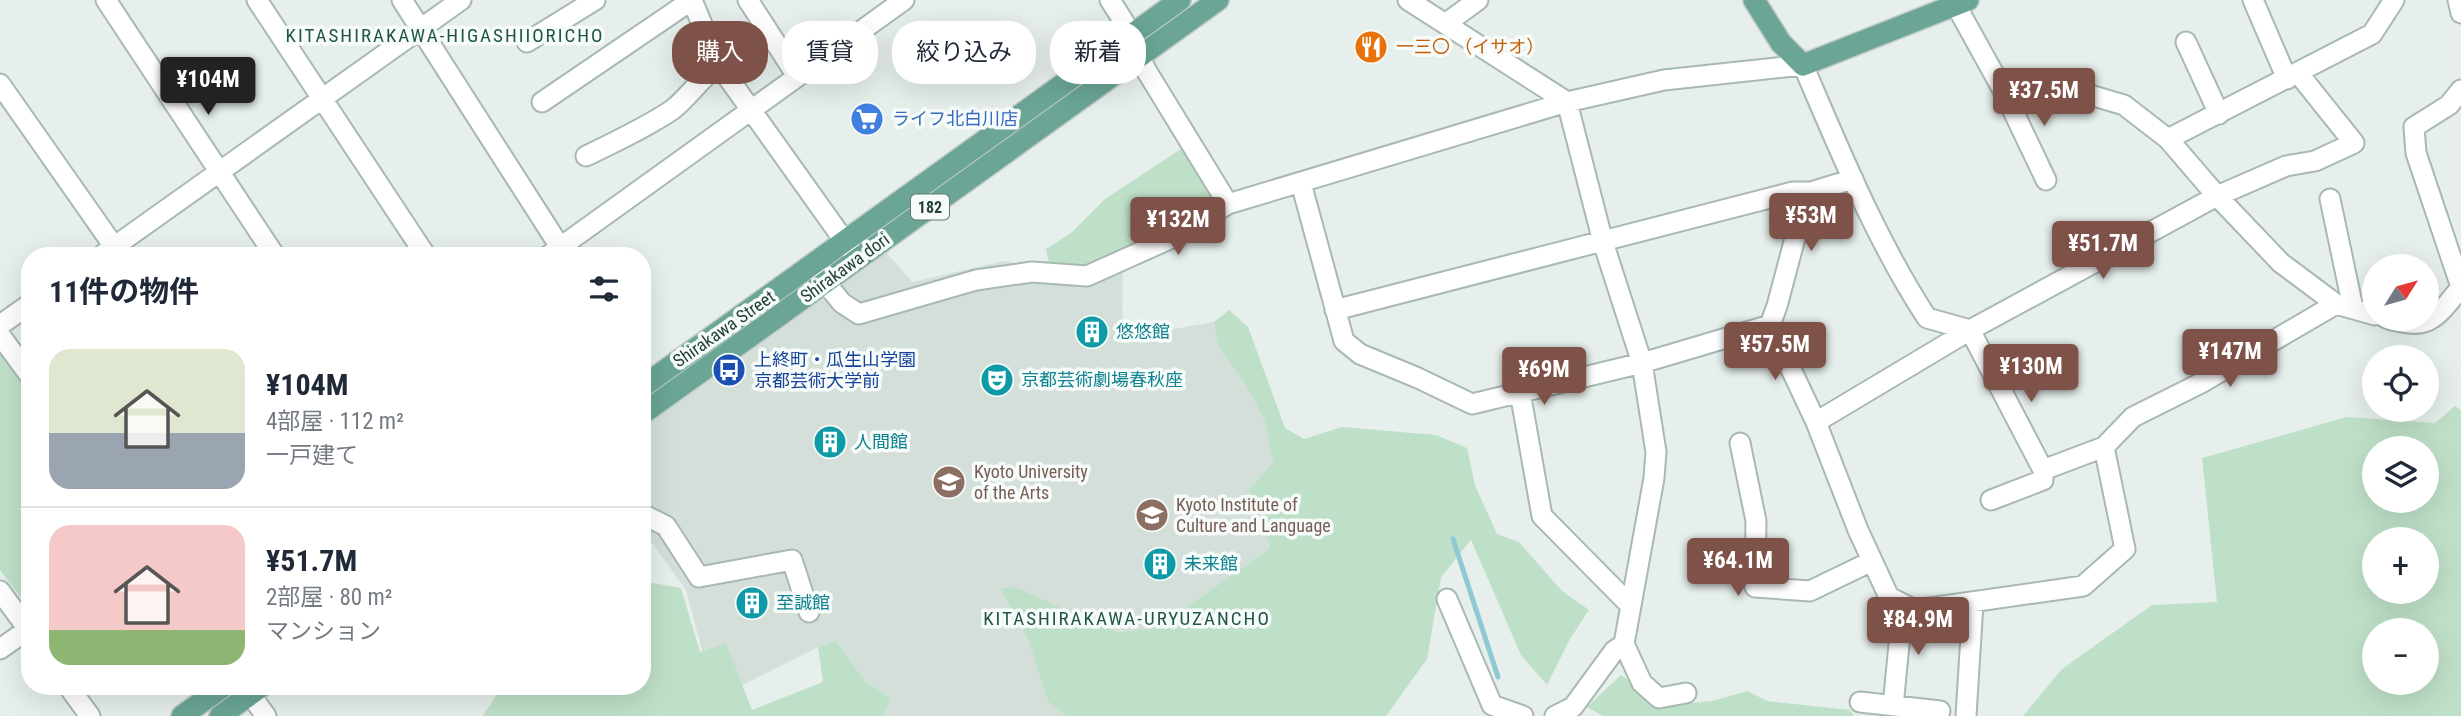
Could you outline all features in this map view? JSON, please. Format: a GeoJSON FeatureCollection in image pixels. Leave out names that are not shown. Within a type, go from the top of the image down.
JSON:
{"type":"FeatureCollection","features":[{"type":"Feature","properties":{"kind":"main road","name":"Shirakawa Street"},"geometry":{"type":"LineString","coordinates":[[1146,25],[1180,0]]}},
{"type":"Feature","properties":{"kind":"main road","name":"Shirakawa dori"},"geometry":{"type":"LineString","coordinates":[[1146,51],[1218,0]]}},
{"type":"Feature","properties":{"kind":"main road"},"geometry":{"type":"LineString","coordinates":[[1754,0],[1781,43],[1803,65],[1959,2]]}},
{"type":"Feature","properties":{"kind":"main road","name":"Shirakawa Street"},"geometry":{"type":"LineString","coordinates":[[651,381],[818,275],[846,241],[1064,84]]}},
{"type":"Feature","properties":{"kind":"main road","name":"Shirakawa dori"},"geometry":{"type":"LineString","coordinates":[[651,407],[818,275],[858,260],[1100,84]]}},
{"type":"Feature","properties":{"kind":"main road"},"geometry":{"type":"LineString","coordinates":[[182,716],[211,695]]}},
{"type":"Feature","properties":{"kind":"main road"},"geometry":{"type":"LineString","coordinates":[[220,716],[245,695]]}},
{"type":"Feature","properties":{"kind":"street"},"geometry":{"type":"LineString","coordinates":[[106,0],[269,247]]}},
{"type":"Feature","properties":{"kind":"street"},"geometry":{"type":"LineString","coordinates":[[257,0],[420,247]]}},
{"type":"Feature","properties":{"kind":"street"},"geometry":{"type":"LineString","coordinates":[[402,0],[552,247]]}},
{"type":"Feature","properties":{"kind":"street"},"geometry":{"type":"LineString","coordinates":[[119,247],[322,97],[461,0]]}},
{"type":"Feature","properties":{"kind":"street"},"geometry":{"type":"LineString","coordinates":[[527,42],[595,0]]}},
{"type":"Feature","properties":{"kind":"street"},"geometry":{"type":"LineString","coordinates":[[542,102],[692,0],[701,21]]}},
{"type":"Feature","properties":{"kind":"street"},"geometry":{"type":"LineString","coordinates":[[748,0],[782,53]]}},
{"type":"Feature","properties":{"kind":"street"},"geometry":{"type":"LineString","coordinates":[[874,21],[904,0]]}},
{"type":"Feature","properties":{"kind":"street"},"geometry":{"type":"LineString","coordinates":[[1110,0],[1122,21]]}},
{"type":"Feature","properties":{"kind":"street"},"geometry":{"type":"LineString","coordinates":[[1408,0],[1567,102],[1603,242],[1642,363],[1656,452],[1654,478],[1624,644],[1642,683],[1659,698],[1685,693]]}},
{"type":"Feature","properties":{"kind":"street"},"geometry":{"type":"LineString","coordinates":[[1445,24],[1478,0]]}},
{"type":"Feature","properties":{"kind":"street"},"geometry":{"type":"LineString","coordinates":[[1816,422],[1970,330],[2217,196],[2286,166],[2315,161],[2354,144],[2293,76],[2253,0]]}},
{"type":"Feature","properties":{"kind":"street"},"geometry":{"type":"LineString","coordinates":[[2168,139],[2372,34],[2394,0]]}},
{"type":"Feature","properties":{"kind":"street"},"geometry":{"type":"LineString","coordinates":[[2458,0],[2461,13]]}},
{"type":"Feature","properties":{"kind":"street"},"geometry":{"type":"LineString","coordinates":[[1959,2],[2046,180]]}},
{"type":"Feature","properties":{"kind":"street"},"geometry":{"type":"LineString","coordinates":[[2186,42],[2219,114]]}},
{"type":"Feature","properties":{"kind":"street"},"geometry":{"type":"LineString","coordinates":[[1146,65],[1228,204]]}},
{"type":"Feature","properties":{"kind":"street"},"geometry":{"type":"LineString","coordinates":[[818,275],[842,303],[859,314],[976,280],[1032,272],[1087,276],[1174,237],[1228,204],[1567,102],[1664,80],[1803,65],[1853,179],[1910,293],[1927,318],[1970,330],[2043,470],[2043,480],[1991,500]]}},
{"type":"Feature","properties":{"kind":"street"},"geometry":{"type":"LineString","coordinates":[[0,84],[109,247]]}},
{"type":"Feature","properties":{"kind":"street"},"geometry":{"type":"LineString","coordinates":[[586,156],[673,109],[697,84]]}},
{"type":"Feature","properties":{"kind":"street"},"geometry":{"type":"LineString","coordinates":[[733,84],[858,260]]}},
{"type":"Feature","properties":{"kind":"street"},"geometry":{"type":"LineString","coordinates":[[560,247],[786,84]]}},
{"type":"Feature","properties":{"kind":"street"},"geometry":{"type":"LineString","coordinates":[[2440,314],[2461,287],[2416,153],[2414,127],[2449,105],[2461,90]]}},
{"type":"Feature","properties":{"kind":"street"},"geometry":{"type":"LineString","coordinates":[[2005,94],[2087,94],[2124,105],[2168,139],[2217,196],[2281,263],[2344,306],[2362,311]]}},
{"type":"Feature","properties":{"kind":"street"},"geometry":{"type":"LineString","coordinates":[[1335,310],[1793,192],[1811,192],[1853,179]]}},
{"type":"Feature","properties":{"kind":"street"},"geometry":{"type":"LineString","coordinates":[[1301,183],[1344,341],[1360,354],[1472,404],[1642,363],[1770,325]]}},
{"type":"Feature","properties":{"kind":"street"},"geometry":{"type":"LineString","coordinates":[[1811,192],[1804,204],[1770,325],[1816,422],[1889,597],[1915,610],[2083,586],[2124,549],[2104,447]]}},
{"type":"Feature","properties":{"kind":"street"},"geometry":{"type":"LineString","coordinates":[[2330,199],[2344,306]]}},
{"type":"Feature","properties":{"kind":"street"},"geometry":{"type":"LineString","coordinates":[[2043,470],[2104,447],[2133,418],[2344,306]]}},
{"type":"Feature","properties":{"kind":"street"},"geometry":{"type":"LineString","coordinates":[[0,325],[21,310]]}},
{"type":"Feature","properties":{"kind":"street"},"geometry":{"type":"LineString","coordinates":[[0,335],[21,364]]}},
{"type":"Feature","properties":{"kind":"street"},"geometry":{"type":"LineString","coordinates":[[1520,392],[1542,516],[1630,605]]}},
{"type":"Feature","properties":{"kind":"street"},"geometry":{"type":"LineString","coordinates":[[1740,443],[1756,521],[1755,587],[1810,591],[1872,561]]}},
{"type":"Feature","properties":{"kind":"street"},"geometry":{"type":"LineString","coordinates":[[651,518],[666,526],[699,578],[792,560],[808,612]]}},
{"type":"Feature","properties":{"kind":"street"},"geometry":{"type":"LineString","coordinates":[[0,591],[21,619]]}},
{"type":"Feature","properties":{"kind":"street"},"geometry":{"type":"LineString","coordinates":[[1447,599],[1492,705],[1523,716]]}},
{"type":"Feature","properties":{"kind":"street"},"geometry":{"type":"LineString","coordinates":[[1965,716],[1973,603]]}},
{"type":"Feature","properties":{"kind":"street"},"geometry":{"type":"LineString","coordinates":[[1893,706],[1903,604]]}},
{"type":"Feature","properties":{"kind":"street"},"geometry":{"type":"LineString","coordinates":[[0,649],[21,635]]}},
{"type":"Feature","properties":{"kind":"street"},"geometry":{"type":"LineString","coordinates":[[1571,713],[1614,651],[1624,644]]}},
{"type":"Feature","properties":{"kind":"street"},"geometry":{"type":"LineString","coordinates":[[75,695],[90,716]]}},
{"type":"Feature","properties":{"kind":"street"},"geometry":{"type":"LineString","coordinates":[[255,695],[266,716]]}},
{"type":"Feature","properties":{"kind":"street"},"geometry":{"type":"LineString","coordinates":[[1860,702],[1940,711]]}},
{"type":"Feature","properties":{"kind":"shaded area","name":"Kyoto University of the Arts"},"geometry":{"type":"Polygon","coordinates":[[[885,251],[912,282],[1004,261],[1058,271],[1089,269],[1123,257],[1122,338],[1214,322],[1218,346],[1244,382],[1264,419],[1273,464],[1249,489],[1270,548],[1178,613],[1150,629],[1117,632],[1000,590],[1029,642],[1048,702],[1067,716],[884,716],[891,698],[866,682],[836,641],[818,647],[715,699],[686,590],[651,541],[651,417],[885,251]]]}},
{"type":"Feature","properties":{"kind":"green space"},"geometry":{"type":"Polygon","coordinates":[[[1187,145],[1217,200],[1158,236],[1115,257],[1071,268],[1050,268],[1046,249],[1071,233],[1105,199],[1187,145]]]}},
{"type":"Feature","properties":{"kind":"green space"},"geometry":{"type":"Polygon","coordinates":[[[1229,310],[1248,327],[1285,428],[1304,439],[1342,427],[1436,435],[1467,448],[1475,485],[1497,534],[1519,542],[1562,591],[1589,610],[1570,639],[1547,685],[1521,655],[1471,540],[1441,577],[1427,659],[1386,716],[1067,716],[1048,702],[1029,642],[1000,589],[1014,587],[1117,632],[1149,629],[1178,613],[1270,548],[1249,489],[1273,463],[1264,419],[1244,382],[1218,346],[1214,322],[1229,310]]]}},
{"type":"Feature","properties":{"kind":"green space"},"geometry":{"type":"Polygon","coordinates":[[[0,346],[21,375],[21,598],[0,570],[0,346]]]}},
{"type":"Feature","properties":{"kind":"green space"},"geometry":{"type":"Polygon","coordinates":[[[2455,406],[2461,410],[2461,716],[2023,716],[2062,669],[2152,605],[2217,602],[2202,458],[2347,417],[2362,418],[2362,422],[2439,422],[2455,406]]]}},
{"type":"Feature","properties":{"kind":"green space"},"geometry":{"type":"Polygon","coordinates":[[[651,583],[681,588],[700,652],[726,643],[752,710],[823,682],[818,647],[836,641],[866,682],[891,698],[884,716],[483,716],[496,695],[651,695],[651,583]]]}},
{"type":"Feature","properties":{"kind":"green space"},"geometry":{"type":"Polygon","coordinates":[[[1621,675],[1665,706],[1712,701],[1748,691],[1767,701],[1850,710],[1854,716],[1603,716],[1587,707],[1621,675]]]}},
{"type":"Feature","properties":{"kind":"waterway"},"geometry":{"type":"LineString","coordinates":[[1453,539],[1498,677]]}},
{"type":"Feature","properties":{"kind":"place","name":"一三〇 （イサオ）"},"geometry":{"type":"Point","coordinates":[1371,47]}},
{"type":"Feature","properties":{"kind":"place","name":"ライフ北白川店"},"geometry":{"type":"Point","coordinates":[867,119]}},
{"type":"Feature","properties":{"kind":"place","name":"悠悠館"},"geometry":{"type":"Point","coordinates":[1092,332]}},
{"type":"Feature","properties":{"kind":"place","name":"上終町・瓜生山学園 京都芸術大学前"},"geometry":{"type":"Point","coordinates":[729,370]}},
{"type":"Feature","properties":{"kind":"place","name":"京都芸術劇場春秋座"},"geometry":{"type":"Point","coordinates":[997,380]}},
{"type":"Feature","properties":{"kind":"place","name":"人間館"},"geometry":{"type":"Point","coordinates":[830,442]}},
{"type":"Feature","properties":{"kind":"place","name":"Kyoto University of the Arts"},"geometry":{"type":"Point","coordinates":[949,482]}},
{"type":"Feature","properties":{"kind":"place","name":"Kyoto Institute of Culture and Language"},"geometry":{"type":"Point","coordinates":[1152,515]}},
{"type":"Feature","properties":{"kind":"place","name":"未来館"},"geometry":{"type":"Point","coordinates":[1160,564]}},
{"type":"Feature","properties":{"kind":"place","name":"至誠館"},"geometry":{"type":"Point","coordinates":[752,603]}},
{"type":"Feature","properties":{"kind":"district","name":"KITASHIRAKAWA-HIGASHIIORICHO"},"geometry":{"type":"Point","coordinates":[445,35]}},
{"type":"Feature","properties":{"kind":"district","name":"KITASHIRAKAWA-URYUZANCHO"},"geometry":{"type":"Point","coordinates":[1127,618]}}]}
